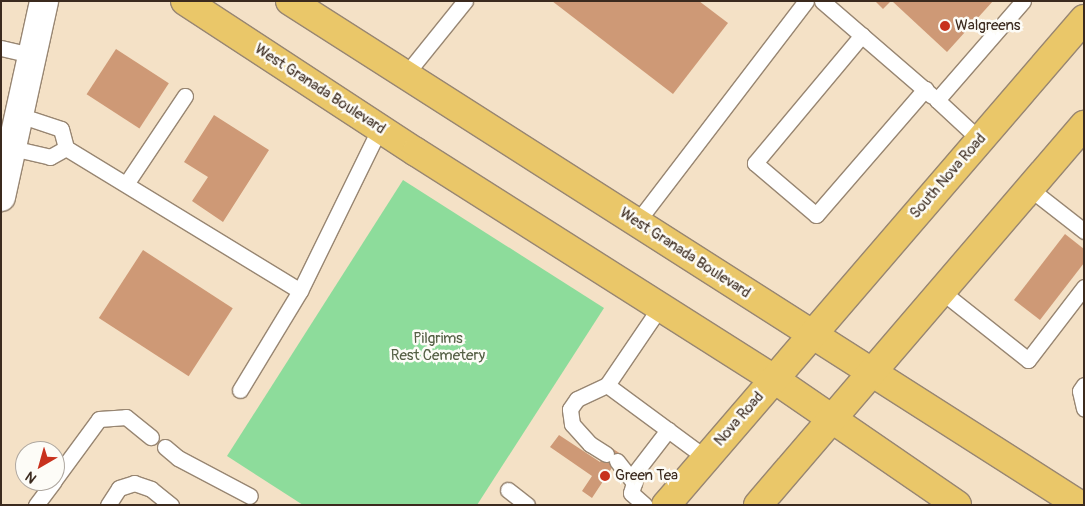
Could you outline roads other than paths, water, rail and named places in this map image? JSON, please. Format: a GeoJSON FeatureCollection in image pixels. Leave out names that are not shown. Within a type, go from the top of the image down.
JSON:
{"type":"FeatureCollection","features":[{"type":"Feature","properties":{"kind":"main road","name":"West Granada Boulevard"},"geometry":{"type":"LineString","coordinates":[[185,1],[380,128],[774,379],[957,505]]}},
{"type":"Feature","properties":{"kind":"main road","name":"West Granada Boulevard"},"geometry":{"type":"LineString","coordinates":[[290,1],[1080,505]]}},
{"type":"Feature","properties":{"kind":"main road","name":"South Nova Road"},"geometry":{"type":"LineString","coordinates":[[812,334],[1084,19]]}},
{"type":"Feature","properties":{"kind":"main road"},"geometry":{"type":"LineString","coordinates":[[758,505],[1084,125]]}},
{"type":"Feature","properties":{"kind":"main road","name":"Nova Road"},"geometry":{"type":"LineString","coordinates":[[666,505],[812,334]]}},
{"type":"Feature","properties":{"kind":"street"},"geometry":{"type":"LineString","coordinates":[[1,196],[44,1]]}},
{"type":"Feature","properties":{"kind":"lane"},"geometry":{"type":"LineString","coordinates":[[406,74],[465,1]]}},
{"type":"Feature","properties":{"kind":"lane"},"geometry":{"type":"LineString","coordinates":[[638,222],[806,1]]}},
{"type":"Feature","properties":{"kind":"lane"},"geometry":{"type":"LineString","coordinates":[[822,1],[980,139]]}},
{"type":"Feature","properties":{"kind":"lane"},"geometry":{"type":"LineString","coordinates":[[937,100],[1024,1]]}},
{"type":"Feature","properties":{"kind":"lane"},"geometry":{"type":"LineString","coordinates":[[862,35],[755,163],[816,215],[925,89]]}},
{"type":"Feature","properties":{"kind":"lane"},"geometry":{"type":"LineString","coordinates":[[1,48],[32,55]]}},
{"type":"Feature","properties":{"kind":"lane"},"geometry":{"type":"LineString","coordinates":[[126,184],[185,96]]}},
{"type":"Feature","properties":{"kind":"lane"},"geometry":{"type":"LineString","coordinates":[[19,116],[61,129],[66,148],[300,291]]}},
{"type":"Feature","properties":{"kind":"lane"},"geometry":{"type":"LineString","coordinates":[[240,390],[300,291],[380,128]]}},
{"type":"Feature","properties":{"kind":"lane"},"geometry":{"type":"LineString","coordinates":[[12,148],[50,156],[66,148]]}},
{"type":"Feature","properties":{"kind":"lane"},"geometry":{"type":"LineString","coordinates":[[1029,188],[1084,231]]}},
{"type":"Feature","properties":{"kind":"lane"},"geometry":{"type":"LineString","coordinates":[[941,291],[1028,360],[1084,287]]}},
{"type":"Feature","properties":{"kind":"lane"},"geometry":{"type":"LineString","coordinates":[[645,505],[631,493],[634,483],[630,478],[611,458],[590,444],[572,424],[570,409],[577,399],[607,385],[660,307]]}},
{"type":"Feature","properties":{"kind":"lane"},"geometry":{"type":"LineString","coordinates":[[607,385],[706,458]]}},
{"type":"Feature","properties":{"kind":"lane"},"geometry":{"type":"LineString","coordinates":[[1084,385],[1080,391],[1084,409]]}},
{"type":"Feature","properties":{"kind":"lane"},"geometry":{"type":"LineString","coordinates":[[65,465],[99,419],[126,417],[151,437]]}},
{"type":"Feature","properties":{"kind":"lane"},"geometry":{"type":"LineString","coordinates":[[630,478],[668,430]]}},
{"type":"Feature","properties":{"kind":"lane"},"geometry":{"type":"LineString","coordinates":[[165,447],[178,458],[250,496]]}},
{"type":"Feature","properties":{"kind":"lane"},"geometry":{"type":"LineString","coordinates":[[108,505],[119,488],[134,483],[151,489],[171,505]]}},
{"type":"Feature","properties":{"kind":"lane"},"geometry":{"type":"LineString","coordinates":[[508,490],[527,505]]}},
{"type":"Feature","properties":{"kind":"lane"},"geometry":{"type":"LineString","coordinates":[[36,505],[46,491]]}},
{"type":"Feature","properties":{"kind":"place","name":"Walgreens"},"geometry":{"type":"Point","coordinates":[945,26]}},
{"type":"Feature","properties":{"kind":"place","name":"Green Tea"},"geometry":{"type":"Point","coordinates":[605,476]}},
{"type":"Feature","properties":{"kind":"park label","name":"Pilgrims Rest Cemetery"},"geometry":{"type":"Point","coordinates":[438,346]}}]}
